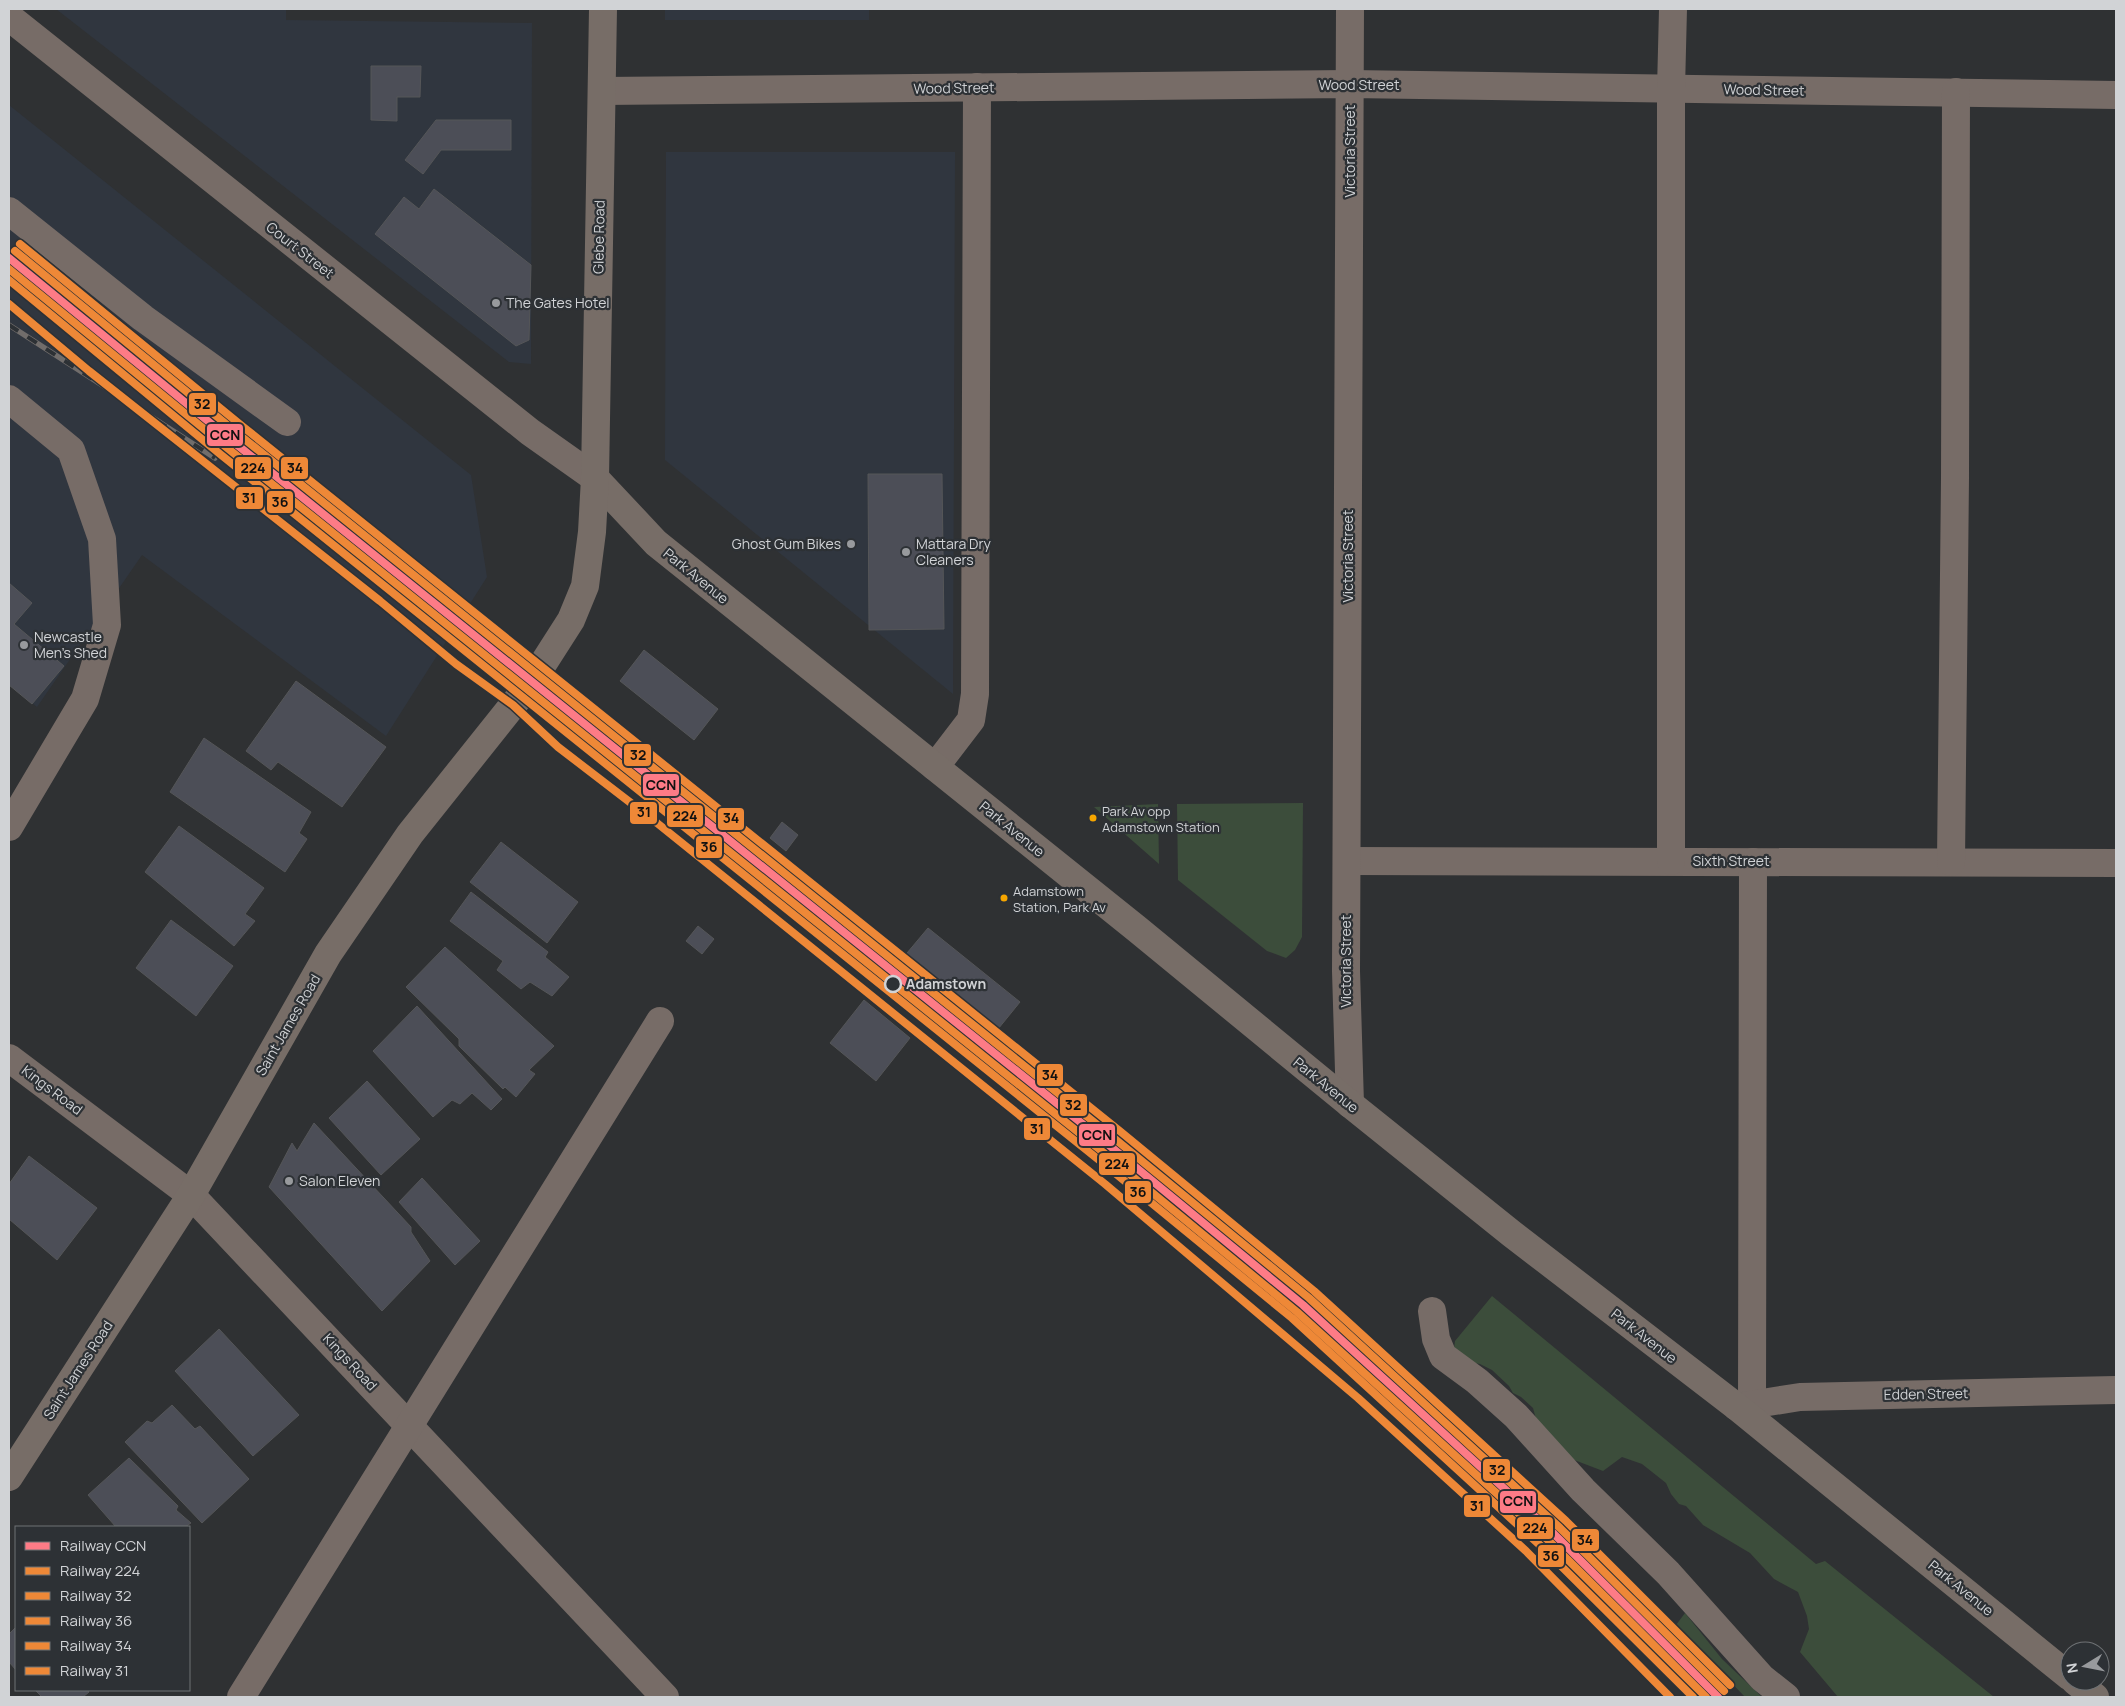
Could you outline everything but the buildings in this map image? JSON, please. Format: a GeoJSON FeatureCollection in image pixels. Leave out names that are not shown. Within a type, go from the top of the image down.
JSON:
{"type":"FeatureCollection","features":[{"type":"Feature","properties":{"kind":"main road","name":"Glebe Road"},"geometry":{"type":"LineString","coordinates":[[585,586],[592,532],[595,478],[602,9]]}},
{"type":"Feature","properties":{"kind":"main road","name":"Park Avenue"},"geometry":{"type":"LineString","coordinates":[[595,478],[656,543],[1137,929],[1512,1234],[1744,1406],[2060,1669]]}},
{"type":"Feature","properties":{"kind":"main road","name":"Saint James Road"},"geometry":{"type":"LineString","coordinates":[[9,1477],[191,1195],[328,954],[410,834],[532,681],[571,620],[585,586]]}},
{"type":"Feature","properties":{"kind":"street","name":"Victoria Street"},"geometry":{"type":"LineString","coordinates":[[1350,9],[1346,1021],[1350,1104]]}},
{"type":"Feature","properties":{"kind":"street"},"geometry":{"type":"LineString","coordinates":[[1671,861],[1673,9]]}},
{"type":"Feature","properties":{"kind":"street","name":"Court Street"},"geometry":{"type":"LineString","coordinates":[[9,17],[522,426],[595,478]]}},
{"type":"Feature","properties":{"kind":"street","name":"Wood Street"},"geometry":{"type":"LineString","coordinates":[[602,91],[1350,84],[2116,95]]}},
{"type":"Feature","properties":{"kind":"street"},"geometry":{"type":"LineString","coordinates":[[935,767],[971,720],[975,694],[978,87]]}},
{"type":"Feature","properties":{"kind":"street"},"geometry":{"type":"LineString","coordinates":[[1951,862],[1956,92]]}},
{"type":"Feature","properties":{"kind":"street"},"geometry":{"type":"LineString","coordinates":[[9,211],[143,318],[287,422]]}},
{"type":"Feature","properties":{"kind":"street"},"geometry":{"type":"LineString","coordinates":[[9,399],[71,450],[102,539],[107,625],[85,699],[9,827]]}},
{"type":"Feature","properties":{"kind":"street","name":"Sixth Street"},"geometry":{"type":"LineString","coordinates":[[1347,861],[2116,862]]}},
{"type":"Feature","properties":{"kind":"street"},"geometry":{"type":"LineString","coordinates":[[1744,1406],[1753,862]]}},
{"type":"Feature","properties":{"kind":"street"},"geometry":{"type":"LineString","coordinates":[[241,1697],[660,1021]]}},
{"type":"Feature","properties":{"kind":"street","name":"Kings Road"},"geometry":{"type":"LineString","coordinates":[[9,1058],[191,1195],[665,1697]]}},
{"type":"Feature","properties":{"kind":"street"},"geometry":{"type":"LineString","coordinates":[[1432,1311],[1436,1338],[1443,1356],[1476,1381],[1516,1416],[1583,1490],[1668,1573],[1762,1678],[1786,1697]]}},
{"type":"Feature","properties":{"kind":"street","name":"Edden Street"},"geometry":{"type":"LineString","coordinates":[[1744,1406],[1800,1397],[2116,1390]]}},
{"type":"Feature","properties":{"kind":"shaded area"},"geometry":{"type":"Polygon","coordinates":[[[56,9],[286,9],[286,20],[532,23],[531,364],[509,362],[56,9]]]}},
{"type":"Feature","properties":{"kind":"shaded area"},"geometry":{"type":"Polygon","coordinates":[[[665,9],[869,9],[869,20],[665,20],[665,9]]]}},
{"type":"Feature","properties":{"kind":"shaded area"},"geometry":{"type":"Polygon","coordinates":[[[9,105],[471,475],[487,577],[386,736],[142,555],[37,707],[9,685],[9,105]]]}},
{"type":"Feature","properties":{"kind":"shaded area"},"geometry":{"type":"Polygon","coordinates":[[[666,152],[955,152],[953,694],[665,460],[666,152]]]}},
{"type":"Feature","properties":{"kind":"green space"},"geometry":{"type":"Polygon","coordinates":[[[1303,803],[1302,937],[1295,950],[1286,958],[1267,951],[1178,880],[1177,804],[1303,803]]]}},
{"type":"Feature","properties":{"kind":"green space"},"geometry":{"type":"Polygon","coordinates":[[[1158,804],[1159,864],[1094,807],[1158,804]]]}},
{"type":"Feature","properties":{"kind":"green space"},"geometry":{"type":"Polygon","coordinates":[[[1492,1296],[1816,1564],[1825,1561],[1994,1697],[1838,1697],[1800,1652],[1809,1629],[1807,1616],[1798,1592],[1774,1579],[1750,1553],[1703,1525],[1686,1506],[1679,1504],[1671,1494],[1666,1483],[1642,1464],[1622,1457],[1603,1471],[1569,1458],[1536,1419],[1533,1408],[1521,1397],[1513,1393],[1509,1386],[1492,1370],[1480,1364],[1469,1362],[1454,1348],[1455,1341],[1492,1296]]]}},
{"type":"Feature","properties":{"kind":"green space"},"geometry":{"type":"Polygon","coordinates":[[[1685,1613],[1722,1659],[1762,1697],[1745,1697],[1676,1625],[1685,1613]]]}},
{"type":"Feature","properties":{"kind":"railway"},"geometry":{"type":"LineString","coordinates":[[9,325],[215,458]]}},
{"type":"Feature","properties":{"kind":"rail line","name":"34"},"geometry":{"type":"LineString","coordinates":[[20,244],[242,426],[1121,1132],[1314,1291],[1566,1521],[1730,1685]]}},
{"type":"Feature","properties":{"kind":"rail line","name":"32"},"geometry":{"type":"LineString","coordinates":[[15,251],[237,433],[1115,1139],[1309,1298],[1560,1528],[1724,1691]]}},
{"type":"Feature","properties":{"kind":"rail line","name":"CCN"},"geometry":{"type":"LineString","coordinates":[[9,258],[231,440],[1110,1146],[1303,1305],[1554,1534],[1718,1697]]}},
{"type":"Feature","properties":{"kind":"rail line","name":"224"},"geometry":{"type":"LineString","coordinates":[[9,269],[226,447],[1104,1153],[1297,1312],[1548,1540],[1706,1697]]}},
{"type":"Feature","properties":{"kind":"rail line","name":"36"},"geometry":{"type":"LineString","coordinates":[[9,280],[220,454],[1099,1160],[1292,1318],[1542,1547],[1693,1697]]}},
{"type":"Feature","properties":{"kind":"rail line","name":"31"},"geometry":{"type":"LineString","coordinates":[[9,304],[89,371],[380,601],[456,664],[513,705],[558,747],[657,823],[1105,1184],[1358,1398],[1526,1551],[1670,1697]]}},
{"type":"Feature","properties":{"kind":"place","name":"The Gates Hotel"},"geometry":{"type":"Point","coordinates":[496,303]}},
{"type":"Feature","properties":{"kind":"place","name":"Ghost Gum Bikes"},"geometry":{"type":"Point","coordinates":[851,544]}},
{"type":"Feature","properties":{"kind":"place","name":"Mattara Dry Cleaners"},"geometry":{"type":"Point","coordinates":[906,552]}},
{"type":"Feature","properties":{"kind":"place","name":"Newcastle Men's Shed"},"geometry":{"type":"Point","coordinates":[24,645]}},
{"type":"Feature","properties":{"kind":"place","name":"Park Av opp Adamstown Station"},"geometry":{"type":"Point","coordinates":[1093,818]}},
{"type":"Feature","properties":{"kind":"place","name":"Adamstown Station, Park Av"},"geometry":{"type":"Point","coordinates":[1004,898]}},
{"type":"Feature","properties":{"kind":"place","name":"Adamstown"},"geometry":{"type":"Point","coordinates":[893,984]}},
{"type":"Feature","properties":{"kind":"place","name":"Salon Eleven"},"geometry":{"type":"Point","coordinates":[289,1181]}}]}
